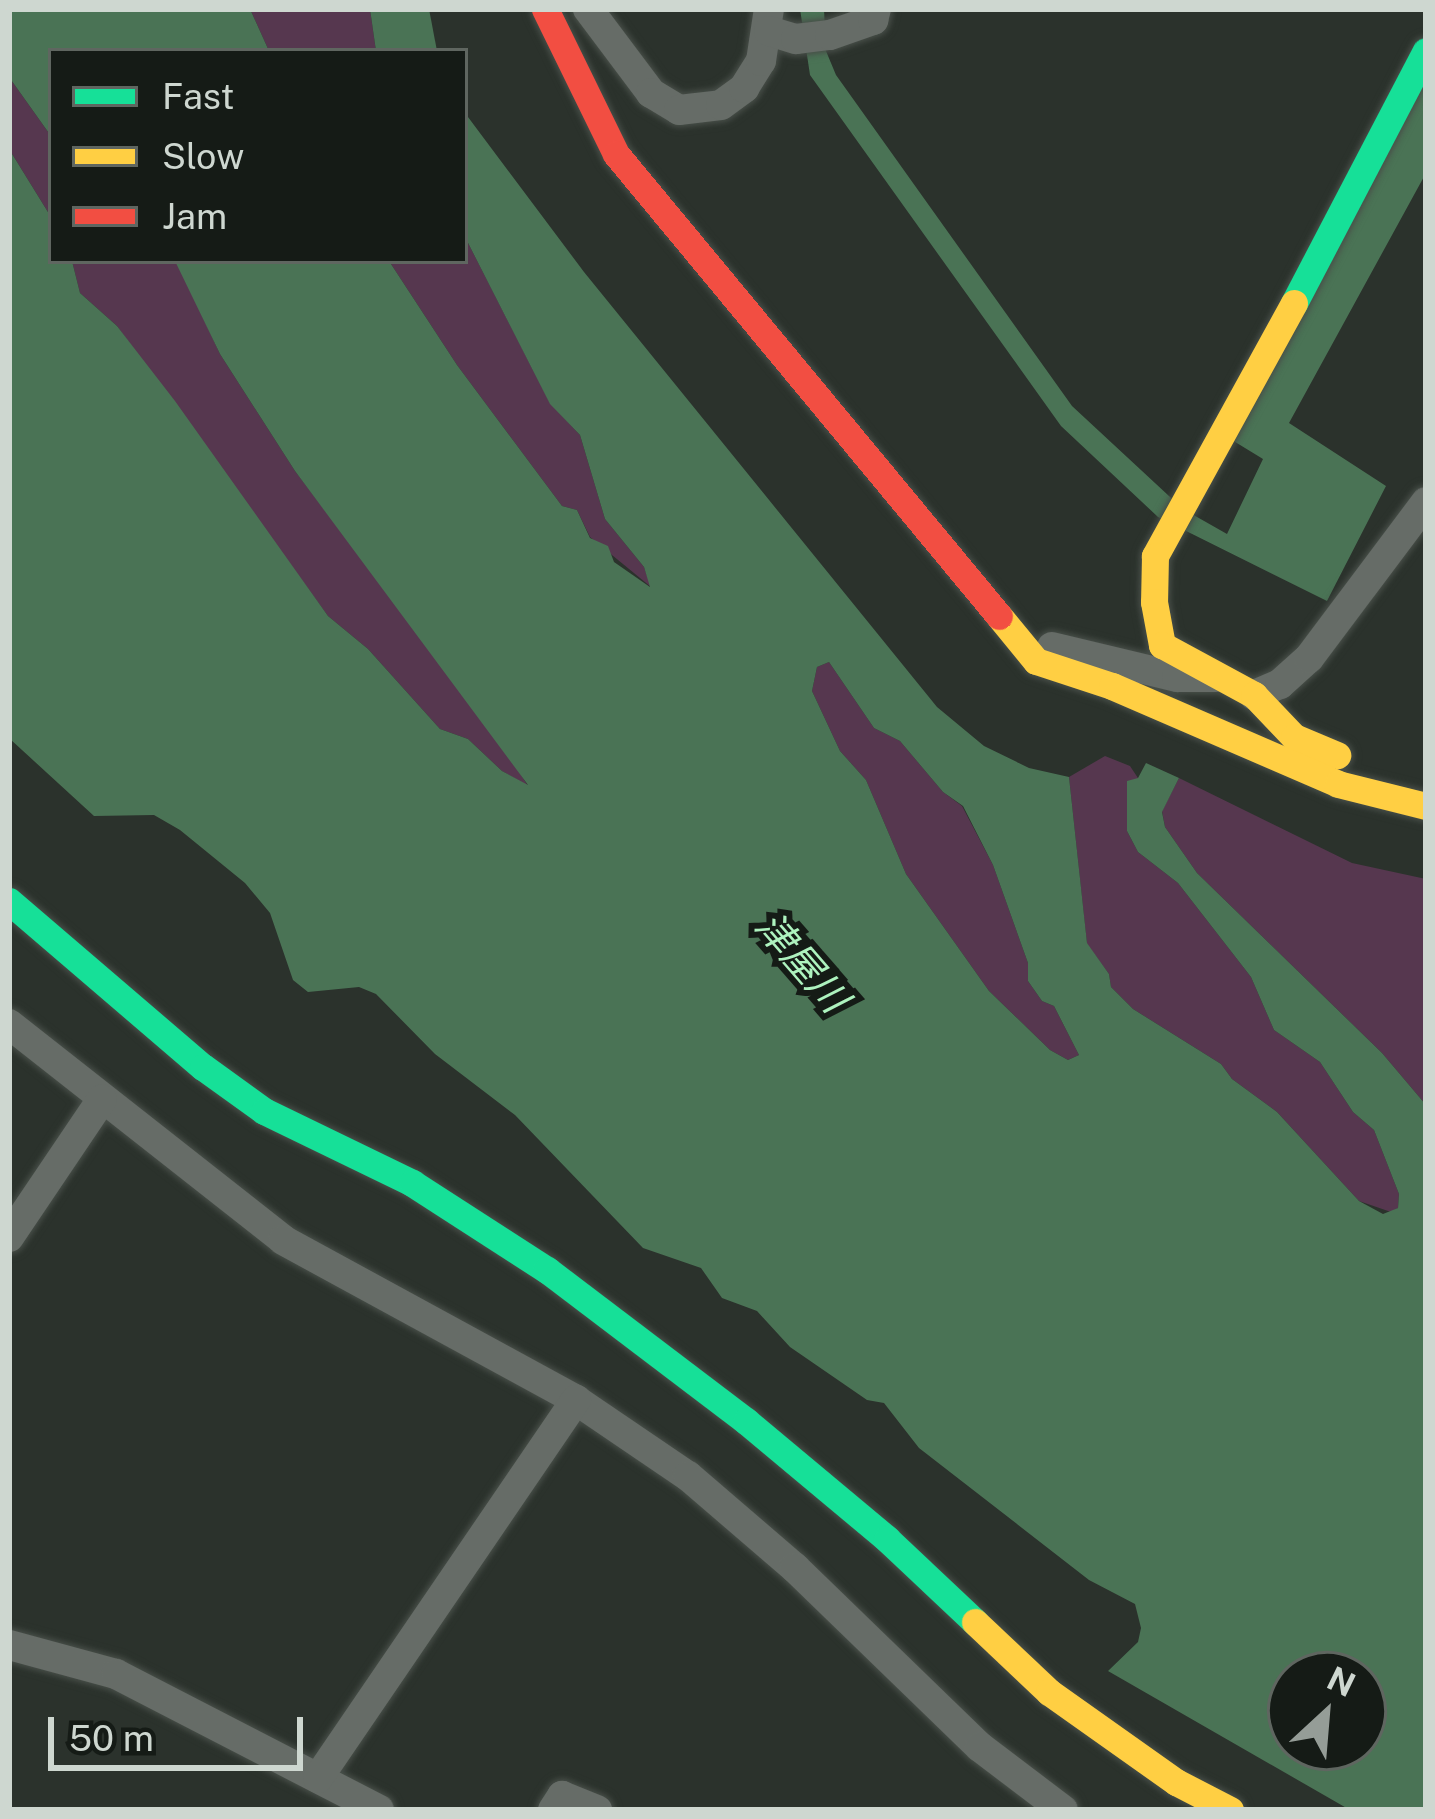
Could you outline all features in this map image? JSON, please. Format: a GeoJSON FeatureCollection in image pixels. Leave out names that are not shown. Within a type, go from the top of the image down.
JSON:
{"type":"FeatureCollection","features":[{"type":"Feature","properties":{"kind":"street"},"geometry":{"type":"LineString","coordinates":[[545,9],[616,154],[1011,638],[1036,661],[1112,686],[1338,784],[1426,806]]}},
{"type":"Feature","properties":{"kind":"street"},"geometry":{"type":"LineString","coordinates":[[588,9],[651,93],[679,110],[721,105],[743,88],[778,26],[830,35],[873,20],[876,9]]}},
{"type":"Feature","properties":{"kind":"street"},"geometry":{"type":"LineString","coordinates":[[1426,51],[1351,200],[1164,532],[1155,556],[1154,602],[1162,645],[1254,695],[1294,736],[1426,794]]}},
{"type":"Feature","properties":{"kind":"street"},"geometry":{"type":"LineString","coordinates":[[1254,695],[1280,684],[1309,658],[1426,502]]}},
{"type":"Feature","properties":{"kind":"street"},"geometry":{"type":"LineString","coordinates":[[1011,638],[1178,677],[1216,676]]}},
{"type":"Feature","properties":{"kind":"street"},"geometry":{"type":"LineString","coordinates":[[9,901],[203,1067],[263,1111],[412,1184],[547,1270],[746,1420],[887,1539],[1049,1692],[1176,1782],[1231,1810]]}},
{"type":"Feature","properties":{"kind":"street"},"geometry":{"type":"LineString","coordinates":[[9,1024],[283,1240],[576,1400],[688,1476],[795,1568],[980,1747],[1063,1810]]}},
{"type":"Feature","properties":{"kind":"street"},"geometry":{"type":"LineString","coordinates":[[9,1237],[102,1099]]}},
{"type":"Feature","properties":{"kind":"street"},"geometry":{"type":"LineString","coordinates":[[318,1778],[576,1400]]}},
{"type":"Feature","properties":{"kind":"street"},"geometry":{"type":"LineString","coordinates":[[9,1645],[116,1674],[379,1810]]}},
{"type":"Feature","properties":{"kind":"street"},"geometry":{"type":"LineString","coordinates":[[554,1810],[562,1796],[597,1810]]}},
{"type":"Feature","properties":{"kind":"shaded area"},"geometry":{"type":"Polygon","coordinates":[[[250,9],[370,9],[376,48],[268,48],[250,9]]]}},
{"type":"Feature","properties":{"kind":"shaded area"},"geometry":{"type":"Polygon","coordinates":[[[9,77],[48,132],[48,212],[9,149],[9,77]]]}},
{"type":"Feature","properties":{"kind":"shaded area"},"geometry":{"type":"Polygon","coordinates":[[[468,243],[550,403],[580,435],[605,519],[644,567],[651,587],[590,537],[577,510],[562,506],[457,365],[391,264],[468,264],[468,243]]]}},
{"type":"Feature","properties":{"kind":"shaded area"},"geometry":{"type":"Polygon","coordinates":[[[73,264],[178,264],[220,354],[295,471],[497,737],[528,786],[502,771],[468,739],[440,729],[368,649],[328,616],[117,326],[80,293],[73,264]]]}},
{"type":"Feature","properties":{"kind":"shaded area"},"geometry":{"type":"Polygon","coordinates":[[[829,662],[874,728],[900,741],[943,792],[962,806],[993,865],[1028,963],[1028,981],[1042,1001],[1054,1006],[1079,1055],[1068,1060],[1050,1050],[989,991],[906,874],[866,780],[840,751],[812,691],[817,667],[829,662]]]}},
{"type":"Feature","properties":{"kind":"shaded area"},"geometry":{"type":"Polygon","coordinates":[[[1105,756],[1130,766],[1138,778],[1127,831],[1138,852],[1178,883],[1251,977],[1274,1030],[1320,1062],[1353,1112],[1374,1130],[1399,1194],[1398,1208],[1391,1212],[1359,1201],[1277,1112],[1232,1079],[1221,1064],[1133,1009],[1111,987],[1109,974],[1087,944],[1069,777],[1105,756]]]}},
{"type":"Feature","properties":{"kind":"shaded area"},"geometry":{"type":"Polygon","coordinates":[[[1179,778],[1352,863],[1426,879],[1426,1105],[1382,1053],[1197,873],[1165,827],[1162,811],[1179,778]]]}},
{"type":"Feature","properties":{"kind":"water"},"geometry":{"type":"Polygon","coordinates":[[[9,9],[250,9],[268,48],[48,48],[48,132],[9,77],[9,9]]]}},
{"type":"Feature","properties":{"kind":"water"},"geometry":{"type":"Polygon","coordinates":[[[370,9],[429,9],[436,48],[376,48],[370,9]]]}},
{"type":"Feature","properties":{"kind":"water"},"geometry":{"type":"Polygon","coordinates":[[[800,9],[824,9],[826,51],[836,75],[1072,406],[1183,509],[1227,534],[1263,459],[1227,437],[1426,76],[1426,173],[1289,423],[1386,486],[1327,601],[1158,517],[1061,426],[810,75],[800,9]]]}},
{"type":"Feature","properties":{"kind":"water","name":"津屋川"},"geometry":{"type":"Polygon","coordinates":[[[468,117],[584,272],[937,707],[984,746],[1029,768],[1069,777],[1087,943],[1109,974],[1111,987],[1133,1009],[1221,1064],[1232,1079],[1277,1112],[1359,1201],[1383,1214],[1398,1208],[1399,1194],[1374,1130],[1353,1112],[1320,1062],[1274,1030],[1251,977],[1178,883],[1138,852],[1127,831],[1127,781],[1138,778],[1146,763],[1179,778],[1162,812],[1165,827],[1197,873],[1382,1053],[1426,1105],[1426,1810],[1350,1810],[1282,1771],[1387,1771],[1387,1651],[1267,1651],[1267,1762],[1108,1671],[1138,1642],[1141,1628],[1135,1604],[1089,1580],[919,1448],[884,1403],[867,1400],[790,1347],[757,1311],[722,1298],[701,1268],[643,1248],[515,1115],[435,1054],[376,994],[359,987],[308,992],[293,980],[270,913],[245,883],[180,830],[154,815],[94,816],[10,739],[9,149],[48,212],[48,264],[73,264],[80,293],[117,326],[175,401],[328,616],[368,649],[440,729],[468,739],[502,771],[528,785],[295,471],[220,354],[176,264],[391,264],[457,365],[562,506],[577,510],[590,538],[608,546],[614,562],[650,587],[644,567],[605,519],[580,435],[550,404],[468,243],[468,117]],[[829,662],[817,667],[812,691],[840,751],[866,780],[906,874],[989,991],[1050,1050],[1068,1060],[1079,1055],[1054,1006],[1042,1001],[1028,981],[1028,963],[993,865],[963,806],[943,792],[900,741],[874,728],[829,662]]]}},
{"type":"Feature","properties":{"kind":"traffic: fast"},"geometry":{"type":"LineString","coordinates":[[1294,303],[1426,51]]}},
{"type":"Feature","properties":{"kind":"traffic: fast"},"geometry":{"type":"LineString","coordinates":[[9,901],[203,1067],[264,1111],[412,1183],[547,1270],[746,1421],[887,1539],[975,1622]]}},
{"type":"Feature","properties":{"kind":"traffic: slow"},"geometry":{"type":"LineString","coordinates":[[1294,303],[1155,556],[1154,602],[1162,645],[1254,695],[1294,737],[1337,755]]}},
{"type":"Feature","properties":{"kind":"traffic: slow"},"geometry":{"type":"LineString","coordinates":[[999,616],[1036,661],[1112,686],[1338,784],[1426,806]]}},
{"type":"Feature","properties":{"kind":"traffic: slow"},"geometry":{"type":"LineString","coordinates":[[975,1622],[1049,1692],[1176,1782],[1230,1810]]}},
{"type":"Feature","properties":{"kind":"traffic: jam"},"geometry":{"type":"LineString","coordinates":[[545,9],[616,154],[999,616]]}}]}
